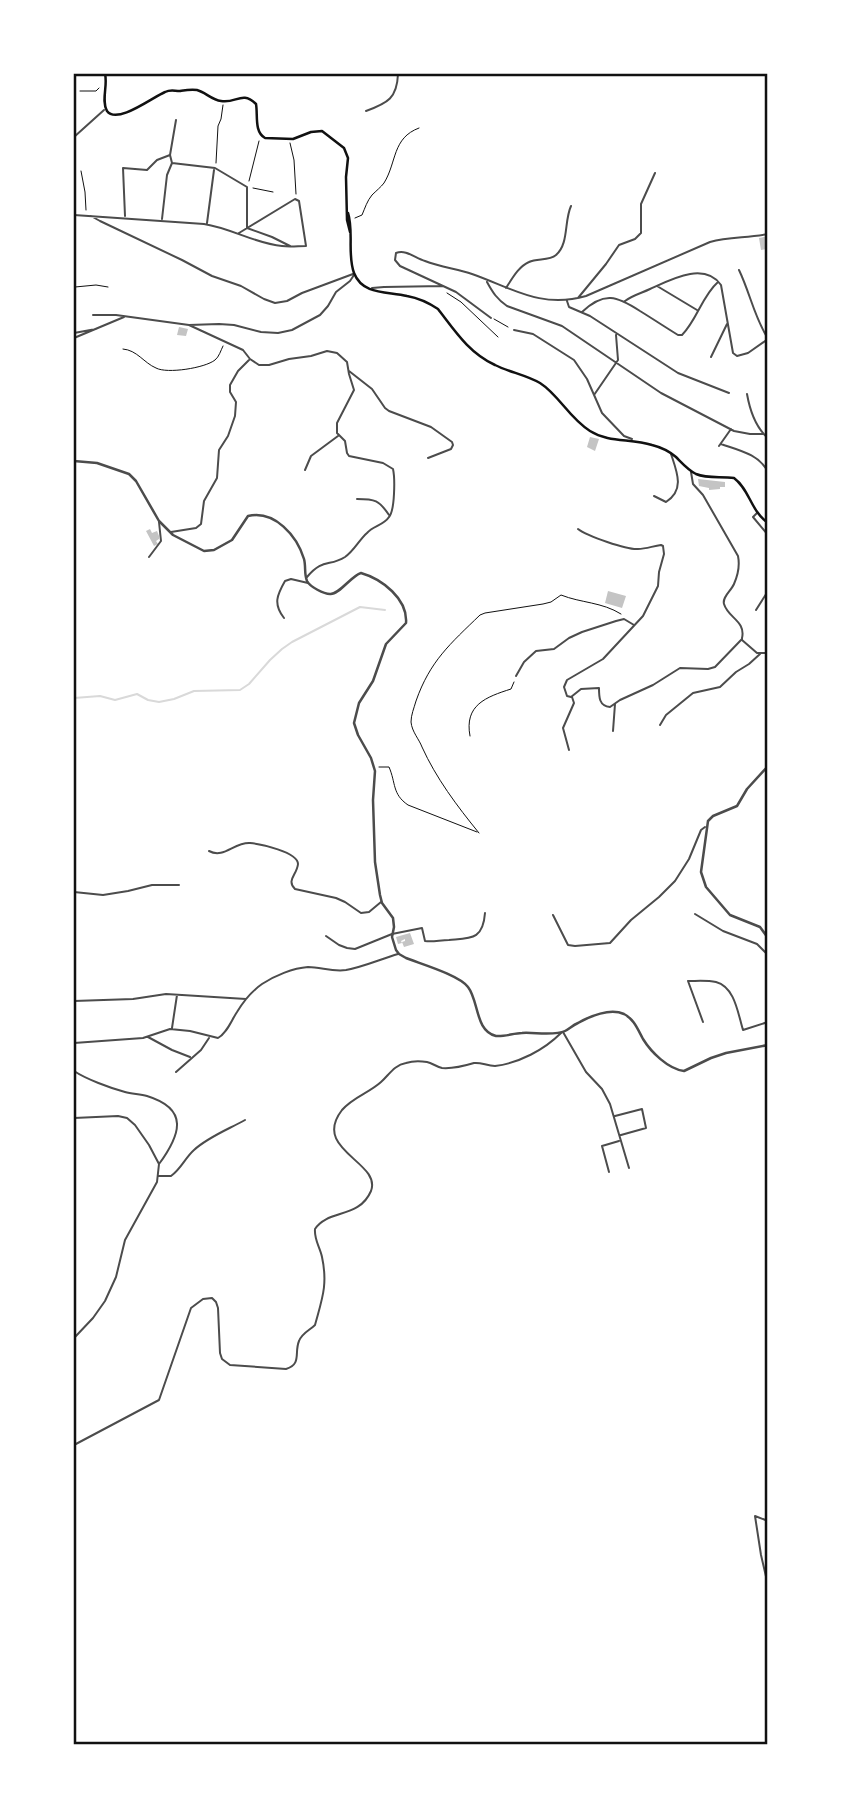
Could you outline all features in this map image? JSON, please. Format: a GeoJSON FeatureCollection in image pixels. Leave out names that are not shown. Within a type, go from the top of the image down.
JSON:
{"type":"FeatureCollection","features":[{"type":"Feature","properties":{"kind":"main road"},"geometry":{"type":"LineString","coordinates":[[105,74],[106,108],[110,114],[116,116],[170,90],[196,90],[223,102],[245,97],[254,101],[258,125],[265,138],[290,140],[322,131],[344,148],[348,158],[347,223],[351,235]]}},
{"type":"Feature","properties":{"kind":"main road"},"geometry":{"type":"LineString","coordinates":[[348,213],[354,274],[358,281],[369,289],[407,296],[433,306],[460,339],[475,352],[493,364],[541,383],[592,433],[616,440],[652,445],[670,453],[691,470],[707,477],[733,478],[745,490],[757,513],[768,523]]}},
{"type":"Feature","properties":{"kind":"street"},"geometry":{"type":"LineString","coordinates":[[366,111],[384,104],[394,95],[398,74]]}},
{"type":"Feature","properties":{"kind":"street"},"geometry":{"type":"LineString","coordinates":[[74,137],[106,108]]}},
{"type":"Feature","properties":{"kind":"street"},"geometry":{"type":"LineString","coordinates":[[161,221],[167,175],[172,163],[170,155],[176,120]]}},
{"type":"Feature","properties":{"kind":"street"},"geometry":{"type":"LineString","coordinates":[[125,218],[123,168],[147,170],[157,160],[170,155]]}},
{"type":"Feature","properties":{"kind":"street"},"geometry":{"type":"LineString","coordinates":[[172,163],[215,168],[247,187],[247,228]]}},
{"type":"Feature","properties":{"kind":"street"},"geometry":{"type":"LineString","coordinates":[[207,224],[215,168]]}},
{"type":"Feature","properties":{"kind":"street"},"geometry":{"type":"LineString","coordinates":[[577,298],[619,244],[635,239],[641,233],[641,204],[655,173]]}},
{"type":"Feature","properties":{"kind":"street"},"geometry":{"type":"LineString","coordinates":[[74,215],[207,224],[268,243],[306,246],[299,201],[295,199],[239,233]]}},
{"type":"Feature","properties":{"kind":"street"},"geometry":{"type":"LineString","coordinates":[[505,288],[517,271],[527,263],[557,255],[564,239],[571,206]]}},
{"type":"Feature","properties":{"kind":"street"},"geometry":{"type":"LineString","coordinates":[[88,215],[212,276],[241,286],[275,303],[287,301],[354,274]]}},
{"type":"Feature","properties":{"kind":"street"},"geometry":{"type":"LineString","coordinates":[[247,228],[291,246]]}},
{"type":"Feature","properties":{"kind":"street"},"geometry":{"type":"LineString","coordinates":[[491,318],[456,292],[400,266],[394,260],[396,253],[405,252],[520,294],[567,300],[627,279],[710,242],[768,233]]}},
{"type":"Feature","properties":{"kind":"street"},"geometry":{"type":"LineString","coordinates":[[768,262],[768,271]]}},
{"type":"Feature","properties":{"kind":"street"},"geometry":{"type":"LineString","coordinates":[[625,301],[677,277],[708,275],[719,282],[723,291],[731,350],[735,355],[743,355],[768,339],[758,323],[739,270]]}},
{"type":"Feature","properties":{"kind":"street"},"geometry":{"type":"LineString","coordinates":[[93,315],[116,315],[189,325],[234,325],[278,333],[292,330],[325,310],[336,292],[350,281],[354,274]]}},
{"type":"Feature","properties":{"kind":"street"},"geometry":{"type":"LineString","coordinates":[[486,280],[495,296],[507,306],[562,326],[662,393],[731,429],[742,433],[763,434]]}},
{"type":"Feature","properties":{"kind":"street"},"geometry":{"type":"LineString","coordinates":[[581,312],[603,298],[613,298],[625,301],[682,335],[711,289],[719,282]]}},
{"type":"Feature","properties":{"kind":"street"},"geometry":{"type":"LineString","coordinates":[[369,289],[384,286],[444,286]]}},
{"type":"Feature","properties":{"kind":"street"},"geometry":{"type":"LineString","coordinates":[[656,286],[698,311]]}},
{"type":"Feature","properties":{"kind":"street"},"geometry":{"type":"LineString","coordinates":[[567,300],[569,307],[616,333],[678,373],[729,393]]}},
{"type":"Feature","properties":{"kind":"street"},"geometry":{"type":"LineString","coordinates":[[74,338],[125,317]]}},
{"type":"Feature","properties":{"kind":"street"},"geometry":{"type":"LineString","coordinates":[[711,358],[727,324]]}},
{"type":"Feature","properties":{"kind":"street"},"geometry":{"type":"LineString","coordinates":[[189,325],[243,350],[259,365],[332,352],[346,359],[354,390],[337,423],[337,431],[345,441],[346,453],[349,456],[383,463],[393,469],[395,478],[390,516],[368,531],[347,556],[320,565],[306,577]]}},
{"type":"Feature","properties":{"kind":"street"},"geometry":{"type":"LineString","coordinates":[[74,333],[100,328]]}},
{"type":"Feature","properties":{"kind":"street"},"geometry":{"type":"LineString","coordinates":[[514,330],[533,334],[574,360],[587,379],[598,407],[625,436],[636,442]]}},
{"type":"Feature","properties":{"kind":"street"},"geometry":{"type":"LineString","coordinates":[[594,396],[617,362],[616,333]]}},
{"type":"Feature","properties":{"kind":"street"},"geometry":{"type":"LineString","coordinates":[[171,532],[196,528],[201,524],[204,500],[217,478],[219,450],[228,436],[235,416],[236,402],[230,392],[230,385],[238,371],[250,359]]}},
{"type":"Feature","properties":{"kind":"street"},"geometry":{"type":"LineString","coordinates":[[348,371],[372,389],[389,411],[431,427],[453,442],[451,449],[428,458]]}},
{"type":"Feature","properties":{"kind":"street"},"geometry":{"type":"LineString","coordinates":[[747,394],[755,422],[768,439]]}},
{"type":"Feature","properties":{"kind":"street"},"geometry":{"type":"LineString","coordinates":[[731,429],[720,445],[752,455],[768,472]]}},
{"type":"Feature","properties":{"kind":"street"},"geometry":{"type":"LineString","coordinates":[[305,470],[311,456],[339,435]]}},
{"type":"Feature","properties":{"kind":"street"},"geometry":{"type":"LineString","coordinates":[[653,496],[666,502],[677,489],[678,477],[670,453]]}},
{"type":"Feature","properties":{"kind":"street"},"geometry":{"type":"LineString","coordinates":[[74,461],[97,463],[129,474],[136,481],[159,521],[171,532],[201,550],[210,552],[232,540],[248,516],[259,515],[283,525],[293,536],[303,557],[309,583]]}},
{"type":"Feature","properties":{"kind":"street"},"geometry":{"type":"LineString","coordinates":[[578,529],[592,537],[630,548],[663,546],[664,557],[657,590],[643,616],[603,659],[564,683],[567,696],[572,696],[581,689],[599,688],[601,704],[610,707],[680,668],[715,667],[743,635],[741,626],[724,603],[737,577],[738,556],[703,495],[693,484],[691,470]]}},
{"type":"Feature","properties":{"kind":"street"},"geometry":{"type":"LineString","coordinates":[[357,499],[377,500],[390,516]]}},
{"type":"Feature","properties":{"kind":"street"},"geometry":{"type":"LineString","coordinates":[[757,513],[753,517],[768,535]]}},
{"type":"Feature","properties":{"kind":"street"},"geometry":{"type":"LineString","coordinates":[[149,557],[161,541],[159,521]]}},
{"type":"Feature","properties":{"kind":"street"},"geometry":{"type":"LineString","coordinates":[[284,618],[276,600],[285,580],[309,583],[332,594],[355,575],[365,573],[396,595],[405,611],[406,623],[386,644],[373,681],[359,703],[354,718],[358,735],[374,769],[375,862],[382,901],[393,918],[393,942],[399,954],[465,984],[474,996],[480,1021],[491,1034],[499,1036],[524,1032],[563,1032]]}},
{"type":"Feature","properties":{"kind":"street"},"geometry":{"type":"LineString","coordinates":[[756,610],[768,591]]}},
{"type":"Feature","properties":{"kind":"street"},"geometry":{"type":"LineString","coordinates":[[516,676],[524,662],[536,651],[554,649],[582,632],[624,620],[635,625]]}},
{"type":"Feature","properties":{"kind":"street"},"geometry":{"type":"LineString","coordinates":[[742,639],[760,654]]}},
{"type":"Feature","properties":{"kind":"street"},"geometry":{"type":"LineString","coordinates":[[660,725],[672,709],[693,693],[720,687],[760,654],[768,653]]}},
{"type":"Feature","properties":{"kind":"street"},"geometry":{"type":"LineString","coordinates":[[569,750],[563,728],[574,703],[572,696]]}},
{"type":"Feature","properties":{"kind":"street"},"geometry":{"type":"LineString","coordinates":[[613,731],[615,703]]}},
{"type":"Feature","properties":{"kind":"street"},"geometry":{"type":"LineString","coordinates":[[768,766],[747,789],[737,806],[710,818],[706,827],[701,872],[706,887],[730,915],[760,927],[768,938]]}},
{"type":"Feature","properties":{"kind":"street"},"geometry":{"type":"LineString","coordinates":[[553,915],[568,945],[610,943],[631,920],[675,881],[689,859],[701,830],[706,827]]}},
{"type":"Feature","properties":{"kind":"street"},"geometry":{"type":"LineString","coordinates":[[209,851],[222,854],[246,843],[274,849],[296,859],[298,864],[291,883],[295,889],[336,898],[361,913],[369,912],[382,901]]}},
{"type":"Feature","properties":{"kind":"street"},"geometry":{"type":"LineString","coordinates":[[74,892],[103,895],[152,885],[179,886]]}},
{"type":"Feature","properties":{"kind":"street"},"geometry":{"type":"LineString","coordinates":[[326,936],[351,949],[392,933],[422,928],[425,941],[468,939],[482,929],[485,913]]}},
{"type":"Feature","properties":{"kind":"street"},"geometry":{"type":"LineString","coordinates":[[695,914],[723,931],[757,944],[768,955]]}},
{"type":"Feature","properties":{"kind":"street"},"geometry":{"type":"LineString","coordinates":[[74,1043],[148,1037],[172,1029],[218,1038],[223,1036],[247,999],[261,985],[294,970],[309,967],[345,970],[399,954]]}},
{"type":"Feature","properties":{"kind":"street"},"geometry":{"type":"LineString","coordinates":[[703,1022],[688,981],[716,982],[727,988],[732,994],[743,1030],[768,1022]]}},
{"type":"Feature","properties":{"kind":"street"},"geometry":{"type":"LineString","coordinates":[[74,1001],[133,999],[159,995],[247,999]]}},
{"type":"Feature","properties":{"kind":"street"},"geometry":{"type":"LineString","coordinates":[[172,1029],[177,995]]}},
{"type":"Feature","properties":{"kind":"street"},"geometry":{"type":"LineString","coordinates":[[74,1445],[159,1400],[186,1318],[191,1308],[203,1299],[212,1298],[216,1302],[220,1353],[225,1363],[286,1369],[293,1366],[299,1340],[315,1325],[326,1288],[322,1254],[316,1241],[315,1229],[324,1221],[359,1207],[371,1191],[371,1180],[366,1171],[341,1149],[335,1133],[338,1116],[353,1100],[380,1083],[399,1064],[426,1062],[443,1068],[477,1063],[501,1065],[539,1051],[580,1021],[614,1012],[624,1014],[632,1020],[646,1043],[667,1064],[684,1071],[726,1053],[768,1045]]}},
{"type":"Feature","properties":{"kind":"street"},"geometry":{"type":"LineString","coordinates":[[563,1032],[586,1072],[602,1089],[615,1116],[629,1168]]}},
{"type":"Feature","properties":{"kind":"street"},"geometry":{"type":"LineString","coordinates":[[148,1037],[191,1057]]}},
{"type":"Feature","properties":{"kind":"street"},"geometry":{"type":"LineString","coordinates":[[176,1072],[201,1050],[210,1037]]}},
{"type":"Feature","properties":{"kind":"street"},"geometry":{"type":"LineString","coordinates":[[74,1071],[87,1079],[159,1101],[173,1110],[177,1124],[176,1137],[159,1164],[154,1189],[125,1240],[116,1277],[105,1301],[75,1337]]}},
{"type":"Feature","properties":{"kind":"street"},"geometry":{"type":"LineString","coordinates":[[615,1116],[642,1109],[646,1128],[620,1135]]}},
{"type":"Feature","properties":{"kind":"street"},"geometry":{"type":"LineString","coordinates":[[74,1118],[127,1118],[149,1145],[159,1164]]}},
{"type":"Feature","properties":{"kind":"street"},"geometry":{"type":"LineString","coordinates":[[158,1176],[171,1176],[198,1146],[245,1120]]}},
{"type":"Feature","properties":{"kind":"street"},"geometry":{"type":"LineString","coordinates":[[609,1172],[602,1146],[621,1141]]}},
{"type":"Feature","properties":{"kind":"street"},"geometry":{"type":"LineString","coordinates":[[768,1521],[755,1516],[768,1585]]}},
{"type":"Feature","properties":{"kind":"path"},"geometry":{"type":"LineString","coordinates":[[74,91],[96,91],[107,87]]}},
{"type":"Feature","properties":{"kind":"path"},"geometry":{"type":"LineString","coordinates":[[215,168],[223,102]]}},
{"type":"Feature","properties":{"kind":"path"},"geometry":{"type":"LineString","coordinates":[[350,220],[362,215],[370,197],[384,183],[404,136],[419,128]]}},
{"type":"Feature","properties":{"kind":"path"},"geometry":{"type":"LineString","coordinates":[[261,135],[247,187],[273,191]]}},
{"type":"Feature","properties":{"kind":"path"},"geometry":{"type":"LineString","coordinates":[[290,140],[294,160],[295,199]]}},
{"type":"Feature","properties":{"kind":"path"},"geometry":{"type":"LineString","coordinates":[[81,171],[88,215]]}},
{"type":"Feature","properties":{"kind":"path"},"geometry":{"type":"LineString","coordinates":[[74,280],[75,287],[108,286]]}},
{"type":"Feature","properties":{"kind":"path"},"geometry":{"type":"LineString","coordinates":[[439,286],[461,302],[498,337]]}},
{"type":"Feature","properties":{"kind":"path"},"geometry":{"type":"LineString","coordinates":[[491,318],[514,330]]}},
{"type":"Feature","properties":{"kind":"path"},"geometry":{"type":"LineString","coordinates":[[123,349],[131,350],[158,370],[171,370],[206,364],[216,359],[225,341]]}},
{"type":"Feature","properties":{"kind":"path"},"geometry":{"type":"LineString","coordinates":[[374,769],[389,767],[396,795],[408,805],[479,833],[443,786],[412,727],[414,708],[432,665],[480,615],[543,604],[561,595],[579,601],[587,600],[620,612],[624,620]]}},
{"type":"Feature","properties":{"kind":"path"},"geometry":{"type":"LineString","coordinates":[[470,736],[468,723],[473,710],[491,695],[511,689],[516,676]]}},
{"type":"Feature","properties":{"kind":"building"},"geometry":{"type":"Polygon","coordinates":[[[768,236],[768,249],[761,250],[759,238],[768,236]]]}},
{"type":"Feature","properties":{"kind":"building"},"geometry":{"type":"Polygon","coordinates":[[[179,327],[188,329],[186,336],[177,335],[179,327]]]}},
{"type":"Feature","properties":{"kind":"building"},"geometry":{"type":"Polygon","coordinates":[[[590,437],[599,439],[595,451],[587,447],[590,437]]]}},
{"type":"Feature","properties":{"kind":"building"},"geometry":{"type":"Polygon","coordinates":[[[698,479],[725,482],[725,487],[709,490],[699,486],[698,479]]]}},
{"type":"Feature","properties":{"kind":"building"},"geometry":{"type":"Polygon","coordinates":[[[150,529],[152,533],[157,531],[159,536],[156,541],[158,544],[154,546],[146,531],[150,529]]]}},
{"type":"Feature","properties":{"kind":"building"},"geometry":{"type":"Polygon","coordinates":[[[608,591],[626,596],[622,608],[605,603],[608,591]]]}},
{"type":"Feature","properties":{"kind":"building"},"geometry":{"type":"Polygon","coordinates":[[[410,933],[414,944],[404,947],[402,942],[405,939],[398,944],[396,937],[410,933]]]}},
{"type":"Feature","properties":{"kind":"waterway"},"geometry":{"type":"LineString","coordinates":[[74,698],[100,696],[115,700],[137,694],[159,702],[194,691],[240,690],[292,642],[360,607],[385,610]]}}]}
